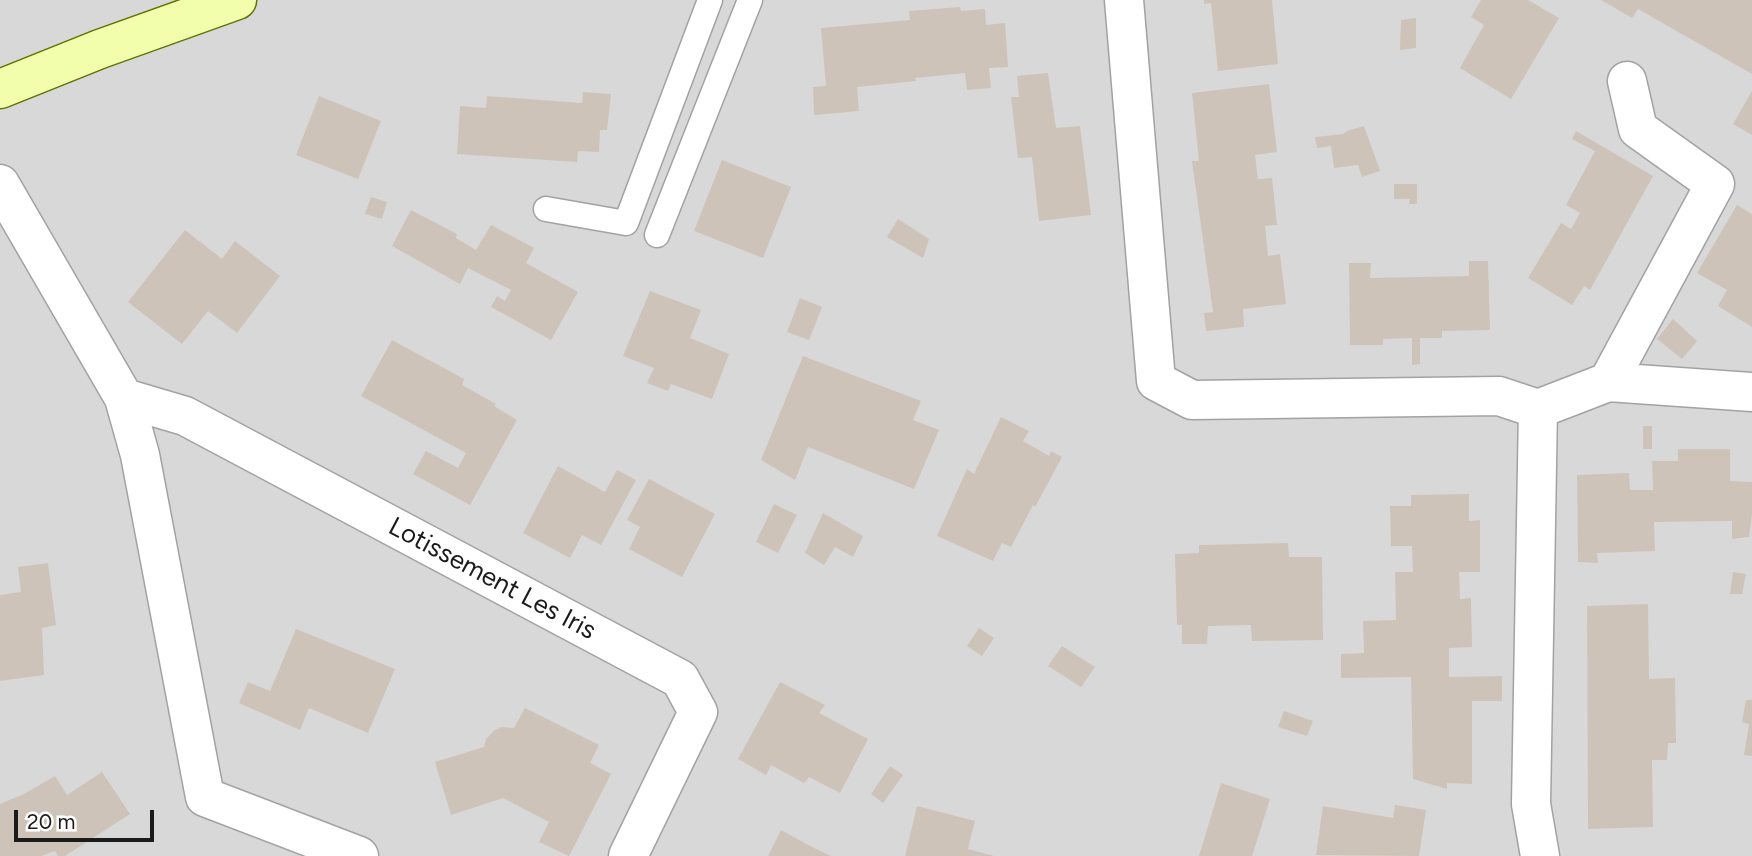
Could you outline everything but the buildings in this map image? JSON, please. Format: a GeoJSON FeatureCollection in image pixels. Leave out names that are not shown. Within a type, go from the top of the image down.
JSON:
{"type":"FeatureCollection","features":[{"type":"Feature","properties":{"kind":"main road"},"geometry":{"type":"LineString","coordinates":[[0,89],[100,49],[237,0]]}},
{"type":"Feature","properties":{"kind":"street"},"geometry":{"type":"LineString","coordinates":[[1124,0],[1156,381],[1192,400],[1499,396],[1538,409],[1608,382],[1752,392]]}},
{"type":"Feature","properties":{"kind":"street"},"geometry":{"type":"LineString","coordinates":[[1608,382],[1715,184],[1638,130],[1627,81]]}},
{"type":"Feature","properties":{"kind":"street"},"geometry":{"type":"LineString","coordinates":[[0,184],[124,398],[140,455],[205,797],[359,856]]}},
{"type":"Feature","properties":{"kind":"street","name":"Lotissement Les Iris"},"geometry":{"type":"LineString","coordinates":[[124,398],[185,416],[680,679],[698,712],[628,856]]}},
{"type":"Feature","properties":{"kind":"street"},"geometry":{"type":"LineString","coordinates":[[1538,409],[1531,804],[1540,856]]}},
{"type":"Feature","properties":{"kind":"lane"},"geometry":{"type":"LineString","coordinates":[[546,209],[626,223],[710,0]]}},
{"type":"Feature","properties":{"kind":"lane"},"geometry":{"type":"LineString","coordinates":[[657,235],[750,0]]}},
{"type":"Feature","properties":{"kind":"shaded area"},"geometry":{"type":"Polygon","coordinates":[[[0,0],[1752,0],[1752,856],[0,856],[0,0]]]}}]}
